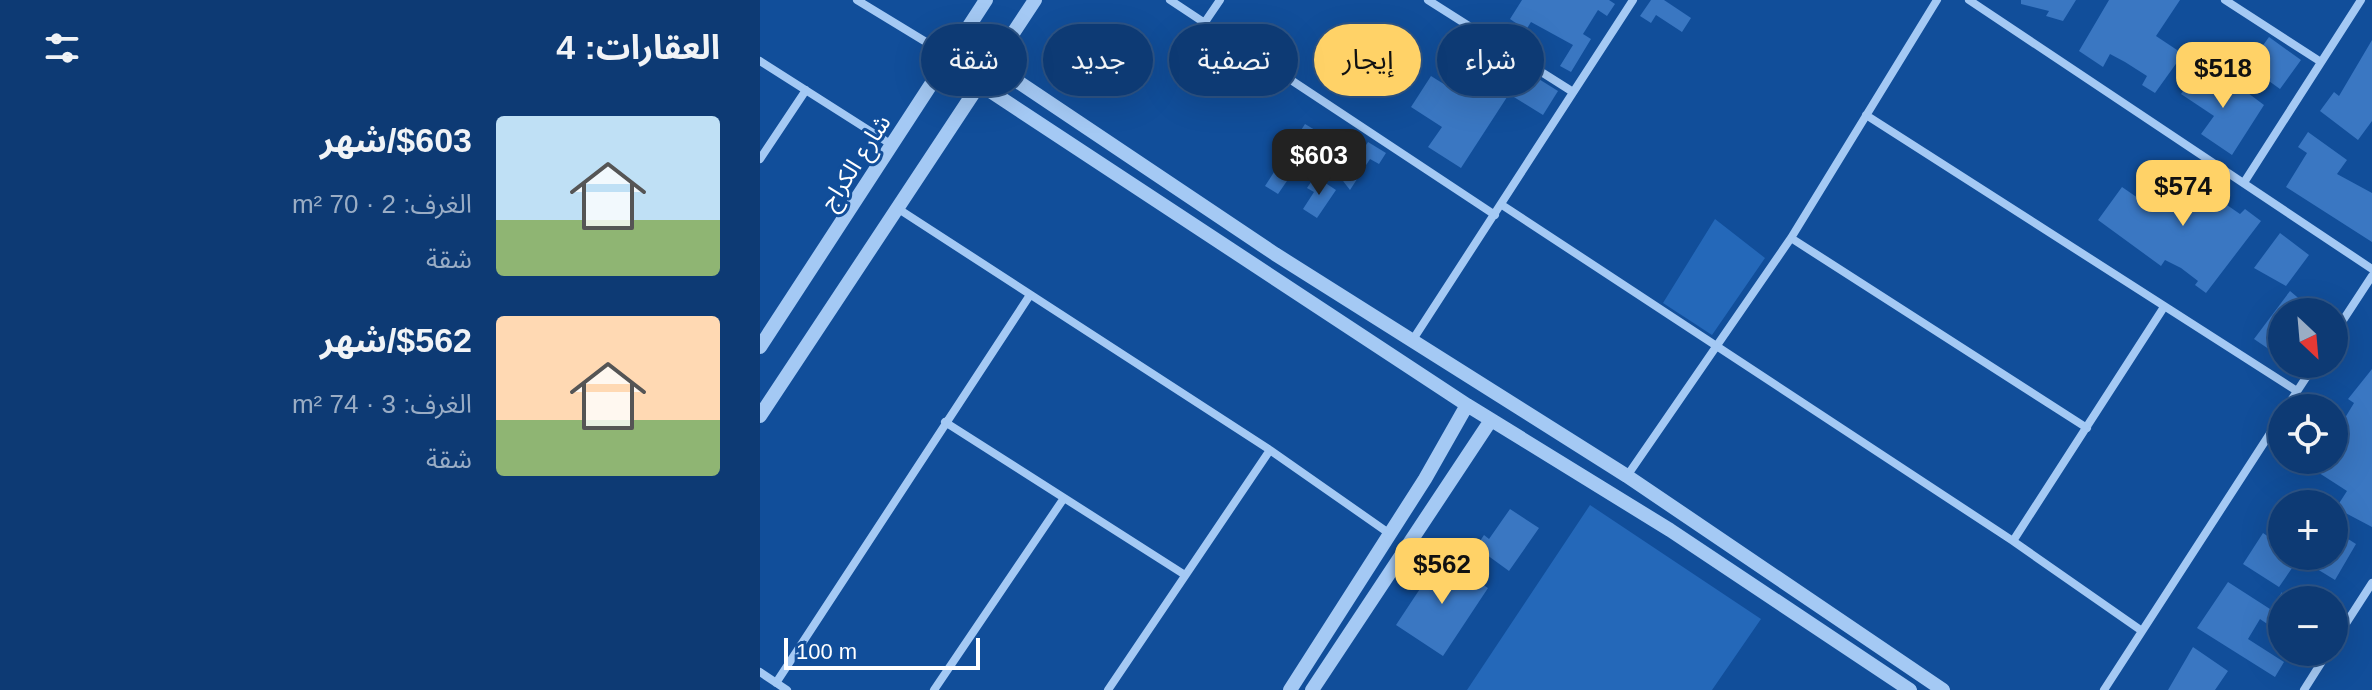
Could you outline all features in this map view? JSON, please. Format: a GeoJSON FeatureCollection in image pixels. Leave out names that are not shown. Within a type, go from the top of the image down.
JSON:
{"type":"FeatureCollection","features":[{"type":"Feature","properties":{"kind":"street"},"geometry":{"type":"LineString","coordinates":[[857,0],[921,39]]}},
{"type":"Feature","properties":{"kind":"street","name":"شارع الكراج"},"geometry":{"type":"LineString","coordinates":[[970,24],[986,0]]}},
{"type":"Feature","properties":{"kind":"street"},"geometry":{"type":"LineString","coordinates":[[1019,24],[1035,0]]}},
{"type":"Feature","properties":{"kind":"street"},"geometry":{"type":"LineString","coordinates":[[1170,0],[1495,215]]}},
{"type":"Feature","properties":{"kind":"street"},"geometry":{"type":"LineString","coordinates":[[1205,22],[1220,0]]}},
{"type":"Feature","properties":{"kind":"street"},"geometry":{"type":"LineString","coordinates":[[1428,0],[1573,92]]}},
{"type":"Feature","properties":{"kind":"street"},"geometry":{"type":"LineString","coordinates":[[1412,341],[1633,0]]}},
{"type":"Feature","properties":{"kind":"street"},"geometry":{"type":"LineString","coordinates":[[1627,476],[1791,238],[1937,0]]}},
{"type":"Feature","properties":{"kind":"street"},"geometry":{"type":"LineString","coordinates":[[1969,0],[2245,181],[2372,269]]}},
{"type":"Feature","properties":{"kind":"street"},"geometry":{"type":"LineString","coordinates":[[2225,0],[2321,62]]}},
{"type":"Feature","properties":{"kind":"street"},"geometry":{"type":"LineString","coordinates":[[2245,181],[2361,0]]}},
{"type":"Feature","properties":{"kind":"street"},"geometry":{"type":"LineString","coordinates":[[760,61],[892,145]]}},
{"type":"Feature","properties":{"kind":"street"},"geometry":{"type":"LineString","coordinates":[[1027,88],[1275,254],[1627,476],[1943,690]]}},
{"type":"Feature","properties":{"kind":"street"},"geometry":{"type":"LineString","coordinates":[[760,159],[806,90]]}},
{"type":"Feature","properties":{"kind":"street","name":"شارع الكراج"},"geometry":{"type":"LineString","coordinates":[[763,337],[923,96]]}},
{"type":"Feature","properties":{"kind":"street"},"geometry":{"type":"LineString","coordinates":[[760,416],[973,96]]}},
{"type":"Feature","properties":{"kind":"street"},"geometry":{"type":"LineString","coordinates":[[998,96],[1467,405],[1670,530],[1910,690]]}},
{"type":"Feature","properties":{"kind":"street"},"geometry":{"type":"LineString","coordinates":[[1866,115],[2297,391]]}},
{"type":"Feature","properties":{"kind":"street"},"geometry":{"type":"LineString","coordinates":[[1502,205],[1715,348],[2013,541],[2142,631]]}},
{"type":"Feature","properties":{"kind":"street"},"geometry":{"type":"LineString","coordinates":[[897,208],[1270,450],[1390,534]]}},
{"type":"Feature","properties":{"kind":"street"},"geometry":{"type":"LineString","coordinates":[[1791,238],[2087,428]]}},
{"type":"Feature","properties":{"kind":"street"},"geometry":{"type":"LineString","coordinates":[[1265,270],[1275,254]]}},
{"type":"Feature","properties":{"kind":"street"},"geometry":{"type":"LineString","coordinates":[[2348,313],[2372,276]]}},
{"type":"Feature","properties":{"kind":"street"},"geometry":{"type":"LineString","coordinates":[[776,683],[1030,295]]}},
{"type":"Feature","properties":{"kind":"street"},"geometry":{"type":"LineString","coordinates":[[2013,541],[2164,307]]}},
{"type":"Feature","properties":{"kind":"street"},"geometry":{"type":"LineString","coordinates":[[2295,394],[2306,378]]}},
{"type":"Feature","properties":{"kind":"street"},"geometry":{"type":"LineString","coordinates":[[1290,690],[1425,479],[1467,405]]}},
{"type":"Feature","properties":{"kind":"street"},"geometry":{"type":"LineString","coordinates":[[1312,690],[1491,420]]}},
{"type":"Feature","properties":{"kind":"street"},"geometry":{"type":"LineString","coordinates":[[945,422],[1185,575]]}},
{"type":"Feature","properties":{"kind":"street"},"geometry":{"type":"LineString","coordinates":[[2109,689],[2142,631],[2268,437]]}},
{"type":"Feature","properties":{"kind":"street"},"geometry":{"type":"LineString","coordinates":[[1108,690],[1270,450]]}},
{"type":"Feature","properties":{"kind":"street"},"geometry":{"type":"LineString","coordinates":[[1425,479],[1443,491]]}},
{"type":"Feature","properties":{"kind":"street"},"geometry":{"type":"LineString","coordinates":[[934,690],[1064,498]]}},
{"type":"Feature","properties":{"kind":"street"},"geometry":{"type":"LineString","coordinates":[[1670,530],[1682,514]]}},
{"type":"Feature","properties":{"kind":"street"},"geometry":{"type":"LineString","coordinates":[[2348,620],[2372,583]]}},
{"type":"Feature","properties":{"kind":"street"},"geometry":{"type":"LineString","coordinates":[[2304,690],[2319,666]]}},
{"type":"Feature","properties":{"kind":"street"},"geometry":{"type":"LineString","coordinates":[[760,672],[787,690]]}},
{"type":"Feature","properties":{"kind":"shaded area"},"geometry":{"type":"Polygon","coordinates":[[[1715,219],[1765,258],[1712,335],[1663,303],[1715,219]]]}},
{"type":"Feature","properties":{"kind":"shaded area"},"geometry":{"type":"Polygon","coordinates":[[[1590,505],[1761,619],[1712,690],[1467,690],[1590,505]]]}},
{"type":"Feature","properties":{"kind":"building"},"geometry":{"type":"Polygon","coordinates":[[[1522,0],[1609,0],[1615,4],[1607,16],[1598,10],[1583,34],[1591,39],[1571,72],[1560,66],[1573,45],[1544,29],[1544,24],[1517,24],[1510,19],[1522,0]]]}},
{"type":"Feature","properties":{"kind":"building"},"geometry":{"type":"Polygon","coordinates":[[[1651,0],[1664,0],[1691,18],[1682,32],[1656,15],[1651,23],[1640,16],[1651,0]]]}},
{"type":"Feature","properties":{"kind":"building"},"geometry":{"type":"Polygon","coordinates":[[[2021,0],[2076,0],[2063,21],[2046,16],[2049,11],[2021,4],[2021,0]]]}},
{"type":"Feature","properties":{"kind":"building"},"geometry":{"type":"Polygon","coordinates":[[[2109,0],[2180,0],[2156,36],[2183,54],[2155,93],[2142,85],[2147,76],[2125,62],[2110,54],[2103,67],[2079,51],[2109,0]]]}},
{"type":"Feature","properties":{"kind":"building"},"geometry":{"type":"Polygon","coordinates":[[[2269,37],[2301,60],[2280,89],[2248,66],[2269,37]]]}},
{"type":"Feature","properties":{"kind":"building"},"geometry":{"type":"Polygon","coordinates":[[[2372,40],[2372,121],[2358,140],[2320,111],[2334,92],[2339,96],[2372,40]]]}},
{"type":"Feature","properties":{"kind":"building"},"geometry":{"type":"Polygon","coordinates":[[[2199,68],[2232,90],[2236,84],[2264,105],[2232,155],[2201,134],[2214,116],[2181,94],[2199,68]]]}},
{"type":"Feature","properties":{"kind":"building"},"geometry":{"type":"Polygon","coordinates":[[[1431,76],[1437,80],[1437,96],[1508,96],[1461,168],[1428,147],[1442,127],[1411,107],[1421,96],[1431,76]]]}},
{"type":"Feature","properties":{"kind":"building"},"geometry":{"type":"Polygon","coordinates":[[[1544,82],[1558,91],[1543,115],[1512,96],[1544,96],[1544,82]]]}},
{"type":"Feature","properties":{"kind":"building"},"geometry":{"type":"Polygon","coordinates":[[[1305,124],[1320,133],[1278,194],[1265,186],[1305,124]]]}},
{"type":"Feature","properties":{"kind":"building"},"geometry":{"type":"Polygon","coordinates":[[[2308,132],[2347,160],[2337,174],[2372,193],[2372,242],[2286,187],[2307,153],[2298,147],[2308,132]]]}},
{"type":"Feature","properties":{"kind":"building"},"geometry":{"type":"Polygon","coordinates":[[[1368,142],[1386,153],[1379,164],[1370,159],[1350,190],[1333,168],[1345,151],[1357,159],[1368,142]]]}},
{"type":"Feature","properties":{"kind":"building"},"geometry":{"type":"Polygon","coordinates":[[[2182,167],[2210,188],[2208,192],[2240,214],[2245,209],[2261,221],[2206,293],[2195,285],[2198,281],[2181,268],[2165,260],[2161,266],[2098,220],[2122,187],[2154,209],[2182,167]]]}},
{"type":"Feature","properties":{"kind":"building"},"geometry":{"type":"Polygon","coordinates":[[[1315,176],[1336,190],[1317,218],[1303,209],[1314,192],[1307,188],[1315,176]]]}},
{"type":"Feature","properties":{"kind":"building"},"geometry":{"type":"Polygon","coordinates":[[[2280,233],[2309,255],[2286,286],[2254,268],[2280,233]]]}},
{"type":"Feature","properties":{"kind":"building"},"geometry":{"type":"Polygon","coordinates":[[[2290,291],[2298,298],[2285,298],[2290,291]]]}},
{"type":"Feature","properties":{"kind":"building"},"geometry":{"type":"Polygon","coordinates":[[[2268,320],[2268,348],[2254,339],[2268,320]]]}},
{"type":"Feature","properties":{"kind":"building"},"geometry":{"type":"Polygon","coordinates":[[[2372,369],[2372,527],[2348,514],[2348,490],[2321,474],[2348,474],[2348,413],[2354,403],[2348,399],[2372,369]]]}},
{"type":"Feature","properties":{"kind":"building"},"geometry":{"type":"Polygon","coordinates":[[[1510,509],[1539,528],[1509,571],[1476,547],[1484,535],[1489,539],[1510,509]]]}},
{"type":"Feature","properties":{"kind":"building"},"geometry":{"type":"Polygon","coordinates":[[[2263,533],[2268,536],[2268,570],[2291,570],[2280,586],[2243,564],[2263,533]]]}},
{"type":"Feature","properties":{"kind":"building"},"geometry":{"type":"Polygon","coordinates":[[[2348,539],[2356,544],[2348,558],[2348,539]]]}},
{"type":"Feature","properties":{"kind":"building"},"geometry":{"type":"Polygon","coordinates":[[[1441,557],[1488,588],[1443,656],[1396,625],[1441,557]]]}},
{"type":"Feature","properties":{"kind":"building"},"geometry":{"type":"Polygon","coordinates":[[[2319,570],[2341,570],[2335,580],[2319,570]]]}},
{"type":"Feature","properties":{"kind":"building"},"geometry":{"type":"Polygon","coordinates":[[[2228,582],[2268,608],[2268,624],[2260,619],[2248,639],[2268,652],[2268,666],[2282,666],[2275,677],[2197,628],[2228,582]]]}},
{"type":"Feature","properties":{"kind":"building"},"geometry":{"type":"Polygon","coordinates":[[[2193,647],[2228,671],[2215,690],[2168,690],[2193,647]]]}}]}
